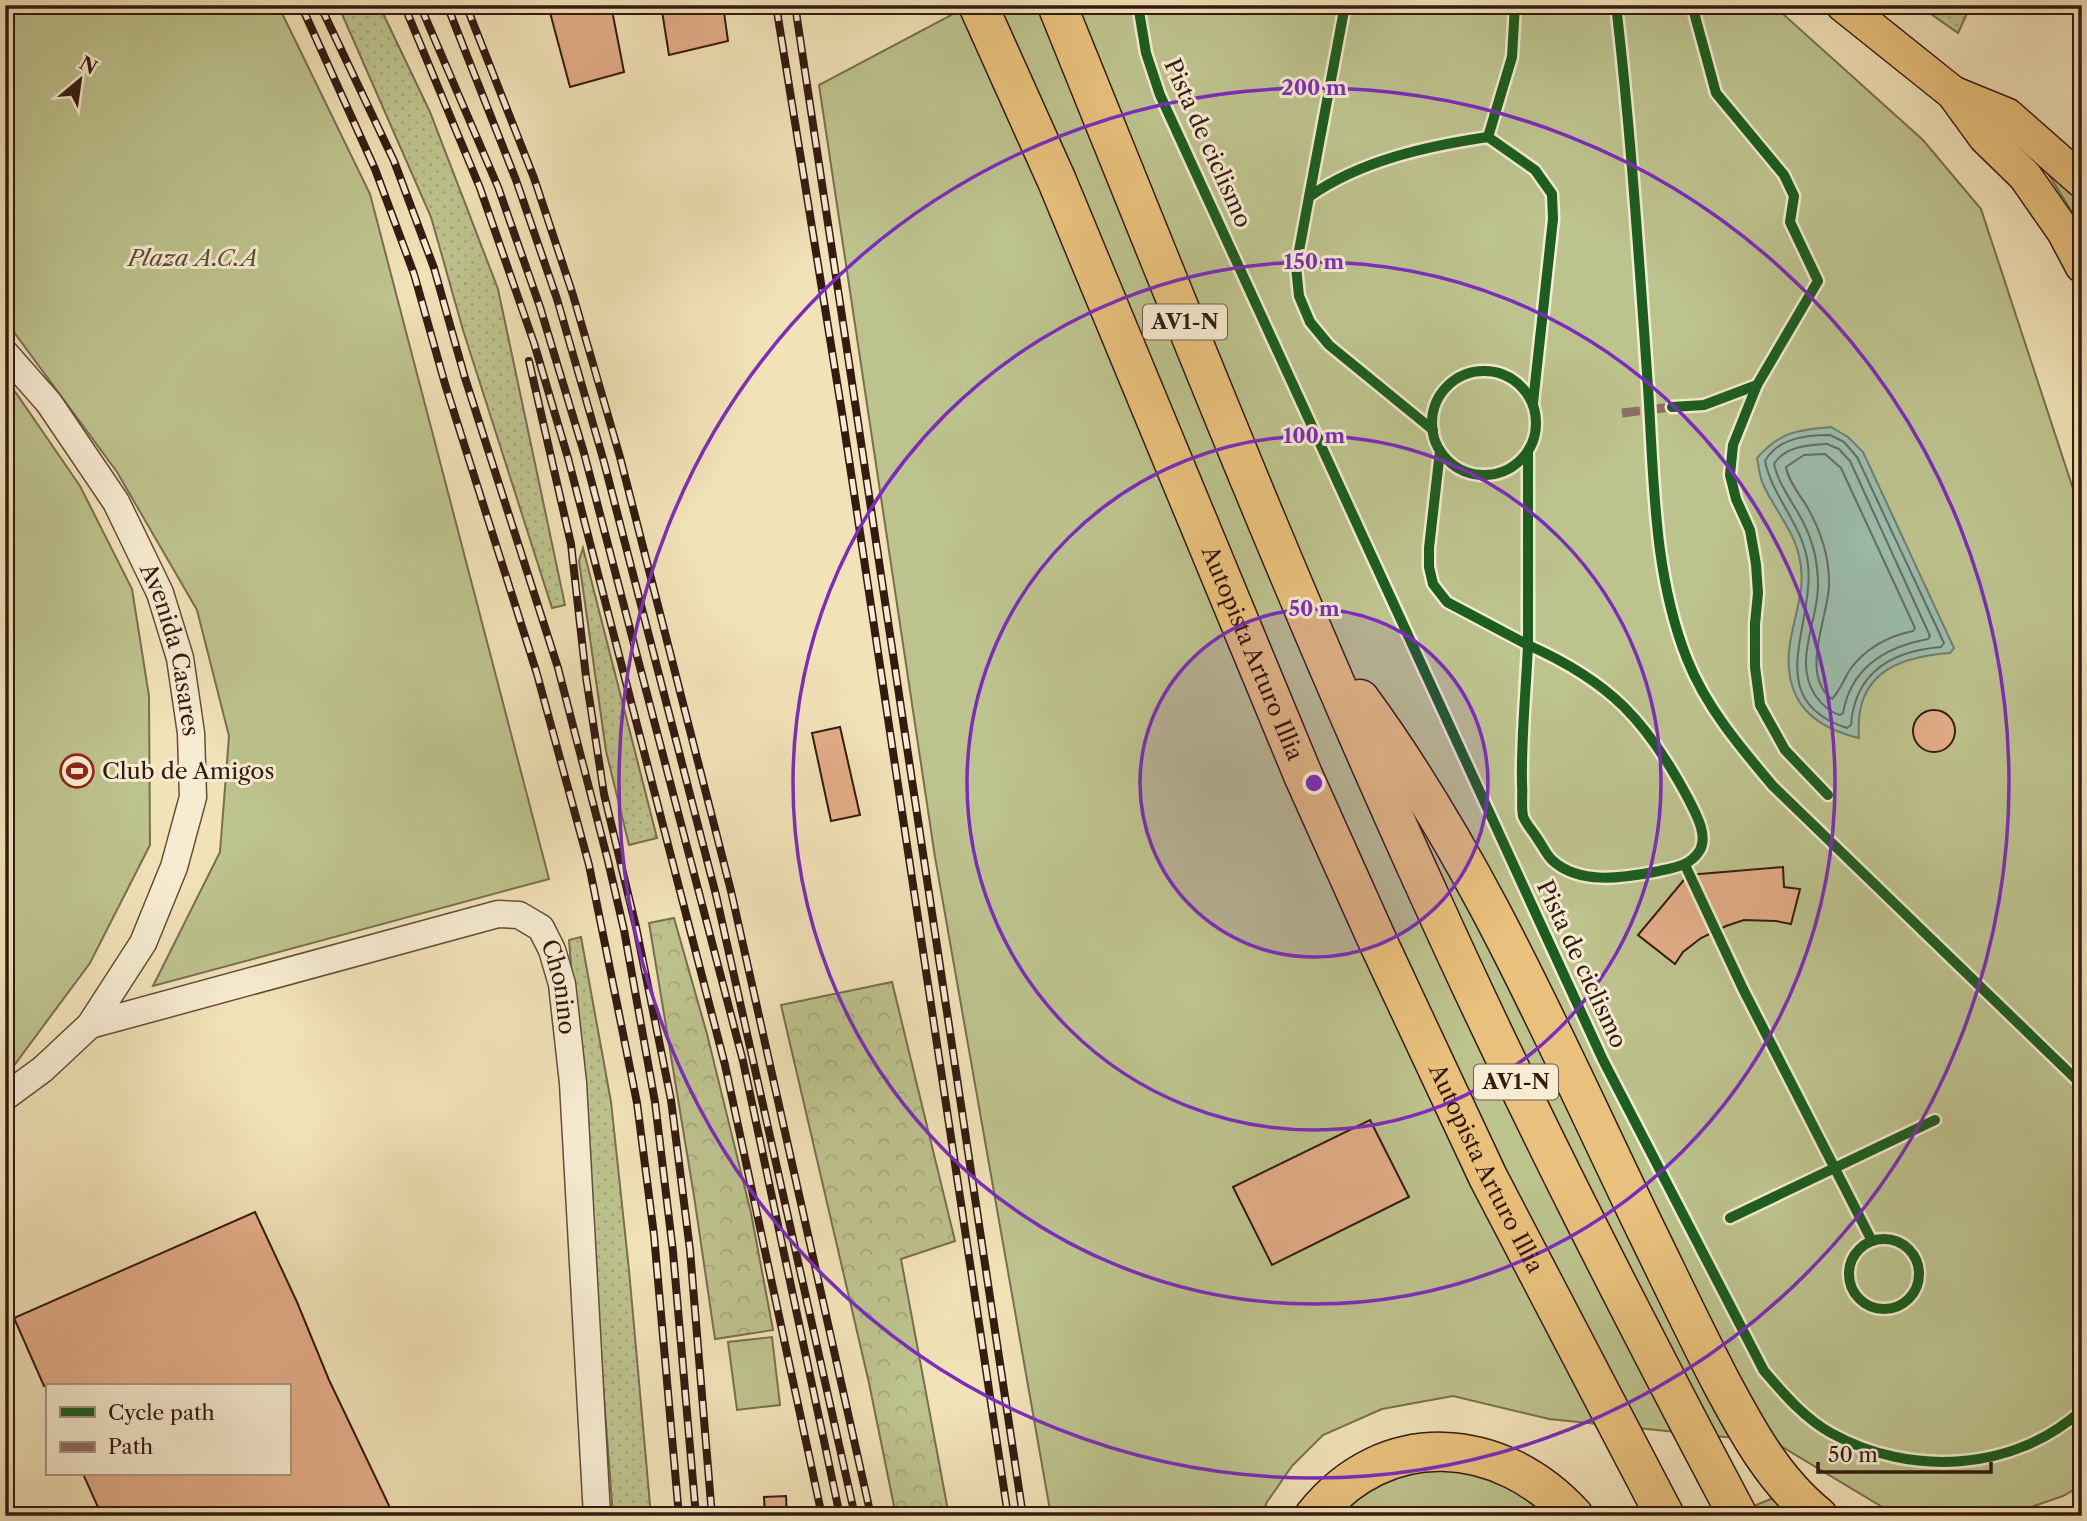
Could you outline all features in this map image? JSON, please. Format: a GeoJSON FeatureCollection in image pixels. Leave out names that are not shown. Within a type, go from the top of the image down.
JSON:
{"type":"FeatureCollection","features":[{"type":"Feature","properties":{"kind":"highway","name":"Autopista Arturo Illia"},"geometry":{"type":"LineString","coordinates":[[978,5],[1057,181],[1303,775],[1378,942],[1488,1177],[1665,1516]]}},
{"type":"Feature","properties":{"kind":"highway","name":"AV1-N"},"geometry":{"type":"LineString","coordinates":[[1057,5],[1240,458],[1429,895],[1515,1081],[1642,1336],[1738,1516]]}},
{"type":"Feature","properties":{"kind":"highway"},"geometry":{"type":"LineString","coordinates":[[1316,638],[1385,733],[1457,846],[1495,918],[1702,1346],[1740,1418],[1792,1492],[1818,1516]]}},
{"type":"Feature","properties":{"kind":"highway"},"geometry":{"type":"LineString","coordinates":[[1314,1516],[1340,1490],[1369,1471],[1419,1453],[1454,1452],[1482,1456],[1512,1467],[1544,1487],[1574,1516]]}},
{"type":"Feature","properties":{"kind":"main road"},"geometry":{"type":"LineString","coordinates":[[1843,5],[1953,93],[1985,137],[2025,176],[2064,232],[2082,266]]}},
{"type":"Feature","properties":{"kind":"main road"},"geometry":{"type":"LineString","coordinates":[[1953,93],[2007,115],[2082,181]]}},
{"type":"Feature","properties":{"kind":"street","name":"Avenida Casares"},"geometry":{"type":"LineString","coordinates":[[5,353],[48,403],[116,502],[160,593],[180,658],[191,733],[193,797],[174,867],[143,943],[90,1026],[43,1069],[5,1097]]}},
{"type":"Feature","properties":{"kind":"street","name":"Chonino"},"geometry":{"type":"LineString","coordinates":[[90,1026],[498,914],[519,915],[541,928],[552,950],[562,985],[573,1083],[597,1516]]}},
{"type":"Feature","properties":{"kind":"green space","name":"Plaza A.C.A"},"geometry":{"type":"Polygon","coordinates":[[[5,5],[278,5],[370,194],[549,879],[153,986],[220,852],[229,736],[197,610],[117,472],[5,320],[5,5]]]}},
{"type":"Feature","properties":{"kind":"green space"},"geometry":{"type":"Polygon","coordinates":[[[338,5],[379,5],[430,112],[498,289],[565,605],[552,608],[463,330],[431,217],[338,5]]]}},
{"type":"Feature","properties":{"kind":"green space"},"geometry":{"type":"Polygon","coordinates":[[[970,5],[1773,5],[1923,140],[1981,209],[2082,516],[2082,1485],[2063,1496],[2005,1516],[1924,1516],[1884,1508],[1774,1442],[1549,1419],[1453,1396],[1382,1409],[1323,1435],[1292,1466],[1267,1502],[1261,1516],[1051,1516],[935,857],[819,85],[970,5]]]}},
{"type":"Feature","properties":{"kind":"green space"},"geometry":{"type":"Polygon","coordinates":[[[1918,5],[1971,5],[1958,33],[1918,5]]]}},
{"type":"Feature","properties":{"kind":"green space"},"geometry":{"type":"Polygon","coordinates":[[[2042,164],[2082,200],[2082,228],[2042,164]]]}},
{"type":"Feature","properties":{"kind":"green space","name":"Club de Amigos"},"geometry":{"type":"Polygon","coordinates":[[[5,382],[16,393],[80,486],[132,589],[149,696],[150,845],[90,963],[10,1071],[5,1074],[5,382]]]}},
{"type":"Feature","properties":{"kind":"green space"},"geometry":{"type":"Polygon","coordinates":[[[583,548],[657,838],[629,845],[606,751],[579,561],[583,548]]]}},
{"type":"Feature","properties":{"kind":"green space"},"geometry":{"type":"Polygon","coordinates":[[[674,918],[707,1034],[751,1213],[773,1330],[715,1339],[649,923],[674,918]]]}},
{"type":"Feature","properties":{"kind":"green space"},"geometry":{"type":"Polygon","coordinates":[[[581,937],[611,1102],[651,1516],[613,1516],[569,940],[581,937]]]}},
{"type":"Feature","properties":{"kind":"green space"},"geometry":{"type":"Polygon","coordinates":[[[892,982],[955,1241],[901,1259],[949,1516],[896,1516],[869,1383],[781,1005],[892,982]]]}},
{"type":"Feature","properties":{"kind":"green space"},"geometry":{"type":"Polygon","coordinates":[[[772,1337],[780,1405],[737,1410],[728,1342],[772,1337]]]}},
{"type":"Feature","properties":{"kind":"green space"},"geometry":{"type":"Polygon","coordinates":[[[1436,1464],[1492,1476],[1550,1516],[1335,1516],[1355,1493],[1436,1464]]]}},
{"type":"Feature","properties":{"kind":"green space"},"geometry":{"type":"Polygon","coordinates":[[[1778,1496],[1799,1516],[1730,1516],[1778,1496]]]}},
{"type":"Feature","properties":{"kind":"water"},"geometry":{"type":"Polygon","coordinates":[[[1831,427],[1848,437],[1863,452],[1954,648],[1950,653],[1912,659],[1882,673],[1871,684],[1863,699],[1859,716],[1859,738],[1828,727],[1816,719],[1805,710],[1792,685],[1789,651],[1801,592],[1801,568],[1792,537],[1762,481],[1757,458],[1782,437],[1809,429],[1831,427]]]}},
{"type":"Feature","properties":{"kind":"building"},"geometry":{"type":"Polygon","coordinates":[[[548,5],[611,5],[624,72],[570,87],[548,5]]]}},
{"type":"Feature","properties":{"kind":"building"},"geometry":{"type":"Polygon","coordinates":[[[661,5],[723,5],[728,41],[669,55],[661,5]]]}},
{"type":"Feature","properties":{"kind":"building"},"geometry":{"type":"Polygon","coordinates":[[[1934,710],[1949,716],[1955,731],[1949,746],[1934,752],[1919,746],[1913,731],[1919,716],[1934,710]]]}},
{"type":"Feature","properties":{"kind":"building"},"geometry":{"type":"Polygon","coordinates":[[[840,727],[860,815],[831,821],[812,733],[840,727]]]}},
{"type":"Feature","properties":{"kind":"building"},"geometry":{"type":"Polygon","coordinates":[[[1783,867],[1784,887],[1800,889],[1791,924],[1744,920],[1726,926],[1701,938],[1683,952],[1675,964],[1638,935],[1688,875],[1783,867]]]}},
{"type":"Feature","properties":{"kind":"building"},"geometry":{"type":"Polygon","coordinates":[[[1370,1120],[1409,1197],[1272,1265],[1233,1187],[1370,1120]]]}},
{"type":"Feature","properties":{"kind":"building"},"geometry":{"type":"Polygon","coordinates":[[[255,1212],[297,1302],[329,1380],[394,1516],[102,1516],[84,1476],[290,1476],[290,1384],[44,1386],[14,1318],[255,1212]]]}},
{"type":"Feature","properties":{"kind":"building"},"geometry":{"type":"Polygon","coordinates":[[[786,1496],[787,1516],[765,1516],[764,1497],[786,1496]]]}},
{"type":"Feature","properties":{"kind":"railway"},"geometry":{"type":"LineString","coordinates":[[301,5],[375,169],[414,274],[445,384],[537,674],[589,865],[637,1103],[654,1235],[679,1516]]}},
{"type":"Feature","properties":{"kind":"railway"},"geometry":{"type":"LineString","coordinates":[[320,5],[394,161],[434,268],[465,378],[558,668],[608,861],[624,930],[655,1102],[673,1252],[696,1516]]}},
{"type":"Feature","properties":{"kind":"railway"},"geometry":{"type":"LineString","coordinates":[[404,5],[480,188],[534,343],[568,458],[725,1065],[822,1516]]}},
{"type":"Feature","properties":{"kind":"railway"},"geometry":{"type":"LineString","coordinates":[[420,5],[498,187],[540,307],[584,453],[743,1061],[840,1516]]}},
{"type":"Feature","properties":{"kind":"railway"},"geometry":{"type":"LineString","coordinates":[[447,5],[516,180],[557,299],[604,462],[716,895],[855,1516]]}},
{"type":"Feature","properties":{"kind":"railway"},"geometry":{"type":"LineString","coordinates":[[466,5],[534,178],[573,295],[620,457],[731,891],[871,1516]]}},
{"type":"Feature","properties":{"kind":"railway"},"geometry":{"type":"LineString","coordinates":[[776,5],[842,413],[1008,1516]]}},
{"type":"Feature","properties":{"kind":"railway"},"geometry":{"type":"LineString","coordinates":[[795,5],[1023,1516]]}},
{"type":"Feature","properties":{"kind":"railway"},"geometry":{"type":"LineString","coordinates":[[529,361],[571,544],[586,677],[604,794],[636,927],[671,1100],[690,1250],[712,1516]]}},
{"type":"Feature","properties":{"kind":"marked path"},"geometry":{"type":"LineString","coordinates":[[1622,413],[1672,407]]}},
{"type":"Feature","properties":{"kind":"cycle path","name":"Pista de ciclismo"},"geometry":{"type":"LineString","coordinates":[[1138,5],[1146,53],[1160,95],[1603,1060],[1764,1371],[1803,1413],[1821,1427],[1862,1447],[1894,1457],[1960,1461],[1993,1456],[2025,1446],[2055,1431],[2082,1410]]}},
{"type":"Feature","properties":{"kind":"cycle path"},"geometry":{"type":"LineString","coordinates":[[1309,197],[1345,5]]}},
{"type":"Feature","properties":{"kind":"cycle path"},"geometry":{"type":"LineString","coordinates":[[1488,137],[1512,57],[1515,5]]}},
{"type":"Feature","properties":{"kind":"cycle path"},"geometry":{"type":"LineString","coordinates":[[1616,5],[1634,196],[1657,525],[1667,593],[1687,659],[1714,710],[1773,786],[2082,1085]]}},
{"type":"Feature","properties":{"kind":"cycle path"},"geometry":{"type":"LineString","coordinates":[[1672,407],[1704,405],[1757,385],[1818,281],[1790,222],[1794,196],[1784,175],[1716,93],[1692,5]]}},
{"type":"Feature","properties":{"kind":"cycle path"},"geometry":{"type":"LineString","coordinates":[[1433,430],[1329,345],[1310,322],[1299,296],[1296,267],[1309,197],[1349,174],[1418,150],[1488,137],[1535,170],[1552,194],[1553,219],[1533,403]]}},
{"type":"Feature","properties":{"kind":"cycle path"},"geometry":{"type":"LineString","coordinates":[[1484,371],[1504,375],[1521,386],[1532,403],[1536,423],[1532,443],[1521,460],[1504,471],[1484,475],[1464,471],[1447,460],[1436,443],[1432,423],[1436,403],[1447,386],[1464,375],[1484,371]]}},
{"type":"Feature","properties":{"kind":"cycle path"},"geometry":{"type":"LineString","coordinates":[[1757,385],[1733,445],[1730,475],[1736,499],[1750,530],[1756,564],[1758,593],[1755,667],[1760,705],[1785,750],[1828,795]]}},
{"type":"Feature","properties":{"kind":"cycle path"},"geometry":{"type":"LineString","coordinates":[[1440,451],[1429,548],[1433,584],[1447,602],[1528,645],[1528,452]]}},
{"type":"Feature","properties":{"kind":"cycle path","name":"Pista de ciclismo"},"geometry":{"type":"LineString","coordinates":[[1528,645],[1557,659],[1604,689],[1624,707],[1658,748],[1689,800],[1700,825],[1702,844],[1691,860],[1680,866],[1654,872],[1601,878],[1563,868],[1548,855],[1522,812],[1522,749],[1528,645]]}},
{"type":"Feature","properties":{"kind":"cycle path"},"geometry":{"type":"LineString","coordinates":[[1685,865],[1743,989],[1872,1241]]}},
{"type":"Feature","properties":{"kind":"cycle path"},"geometry":{"type":"LineString","coordinates":[[1730,1218],[1935,1120]]}},
{"type":"Feature","properties":{"kind":"cycle path"},"geometry":{"type":"LineString","coordinates":[[1884,1239],[1903,1245],[1913,1255],[1919,1274],[1913,1293],[1903,1303],[1884,1309],[1865,1303],[1855,1293],[1849,1274],[1855,1255],[1865,1245],[1884,1239]]}},
{"type":"Feature","properties":{"kind":"place","name":"Club de Amigos"},"geometry":{"type":"Point","coordinates":[77,771]}}]}
